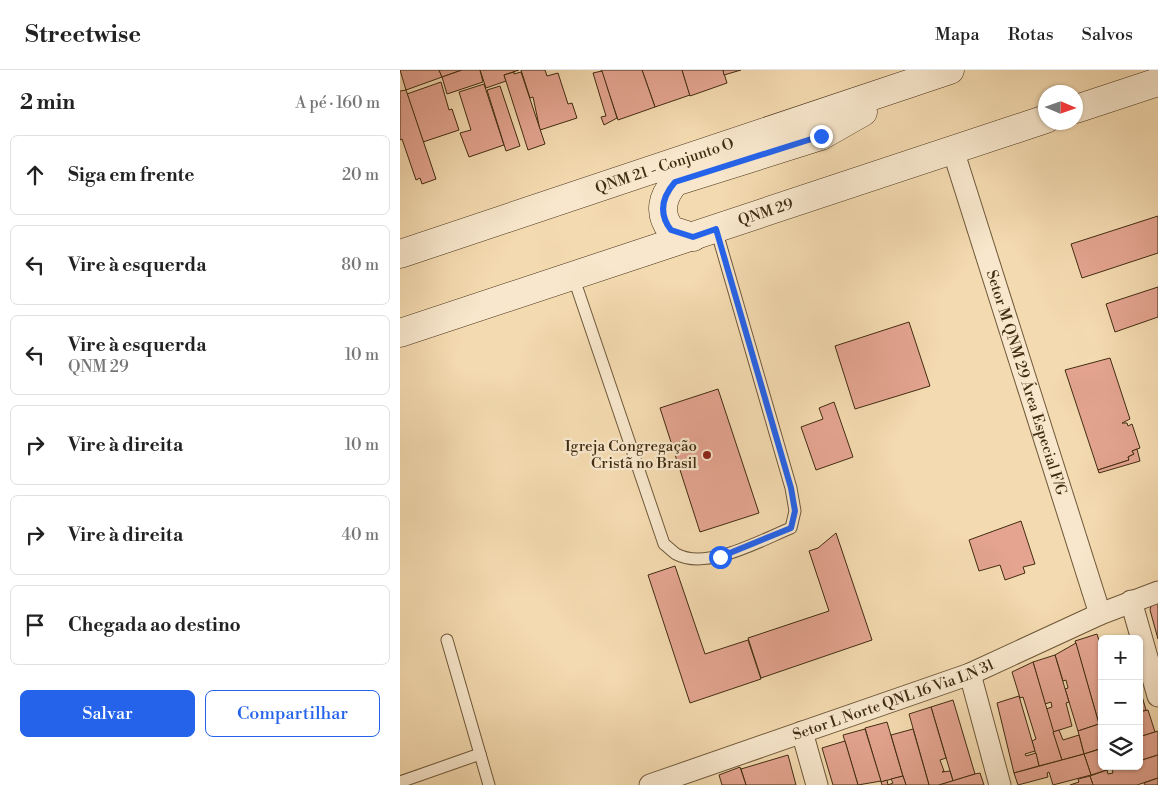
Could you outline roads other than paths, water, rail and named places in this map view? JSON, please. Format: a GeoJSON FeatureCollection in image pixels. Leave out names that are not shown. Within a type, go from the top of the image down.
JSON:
{"type":"FeatureCollection","features":[{"type":"Feature","properties":{"kind":"main road"},"geometry":{"type":"LineString","coordinates":[[1083,89],[1140,70]]}},
{"type":"Feature","properties":{"kind":"main road"},"geometry":{"type":"LineString","coordinates":[[704,233],[671,230],[663,216],[665,194],[675,182],[821,136],[930,75]]}},
{"type":"Feature","properties":{"kind":"main road","name":"QNM 21 - Conjunto O"},"geometry":{"type":"LineString","coordinates":[[400,254],[930,75]]}},
{"type":"Feature","properties":{"kind":"main road"},"geometry":{"type":"LineString","coordinates":[[1083,107],[1158,82]]}},
{"type":"Feature","properties":{"kind":"main road"},"geometry":{"type":"LineString","coordinates":[[1001,134],[1038,111]]}},
{"type":"Feature","properties":{"kind":"main road","name":"QNM 29"},"geometry":{"type":"LineString","coordinates":[[400,333],[1038,122]]}},
{"type":"Feature","properties":{"kind":"street","name":"Setor M QNM 29 Área Especial F/G"},"geometry":{"type":"LineString","coordinates":[[953,150],[1100,614]]}},
{"type":"Feature","properties":{"kind":"street","name":"Setor L Norte QNL 16 Via LN 31"},"geometry":{"type":"LineString","coordinates":[[650,785],[970,674],[1100,614],[1158,592]]}},
{"type":"Feature","properties":{"kind":"street"},"geometry":{"type":"LineString","coordinates":[[1131,601],[1158,696]]}},
{"type":"Feature","properties":{"kind":"street"},"geometry":{"type":"LineString","coordinates":[[970,674],[1000,785]]}},
{"type":"Feature","properties":{"kind":"street"},"geometry":{"type":"LineString","coordinates":[[802,732],[817,785]]}},
{"type":"Feature","properties":{"kind":"lane"},"geometry":{"type":"LineString","coordinates":[[573,275],[664,544],[677,554],[696,558],[720,557],[791,528],[795,511],[785,469],[704,233]]}},
{"type":"Feature","properties":{"kind":"lane"},"geometry":{"type":"LineString","coordinates":[[447,640],[489,785]]}},
{"type":"Feature","properties":{"kind":"lane"},"geometry":{"type":"LineString","coordinates":[[400,782],[480,754]]}},
{"type":"Feature","properties":{"kind":"place","name":"Igreja Congregação Cristã no Brasil"},"geometry":{"type":"Point","coordinates":[707,455]}}]}
